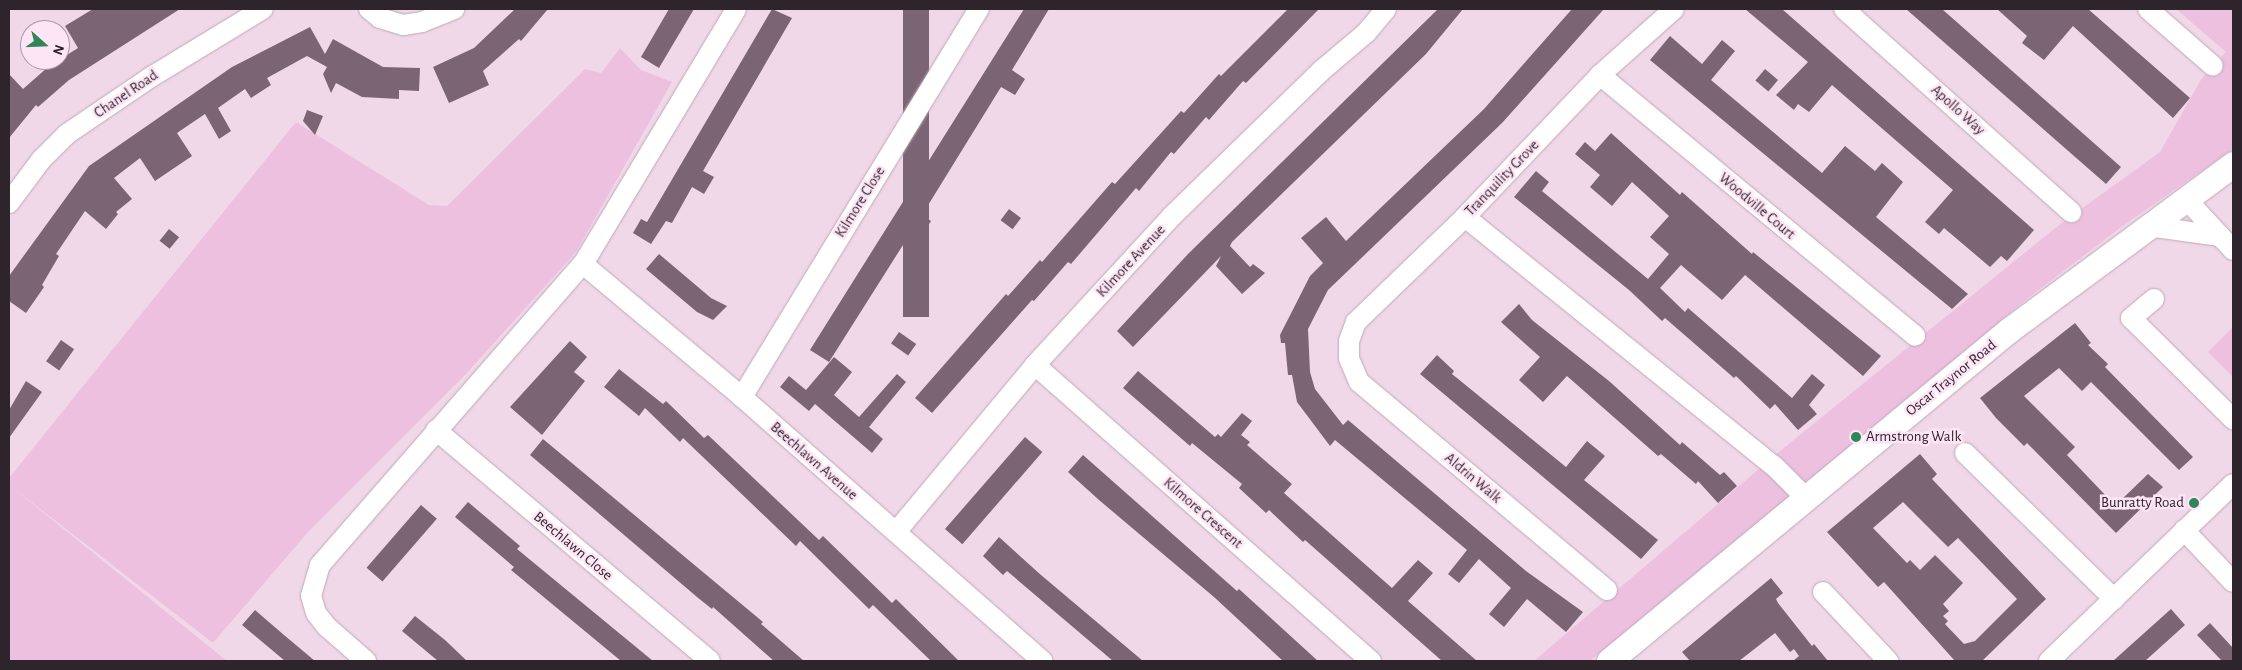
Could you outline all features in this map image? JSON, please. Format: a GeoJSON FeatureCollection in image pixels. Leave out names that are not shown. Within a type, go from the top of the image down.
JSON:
{"type":"FeatureCollection","features":[{"type":"Feature","properties":{"kind":"main road","name":"Oscar Traynor Road"},"geometry":{"type":"LineString","coordinates":[[1608,661],[2009,330],[2148,226],[2187,200],[2233,164]]}},
{"type":"Feature","properties":{"kind":"street","name":"Chanel Road"},"geometry":{"type":"LineString","coordinates":[[9,203],[41,160],[67,134],[151,77],[263,9]]}},
{"type":"Feature","properties":{"kind":"street"},"geometry":{"type":"LineString","coordinates":[[369,9],[380,18],[403,25],[422,22],[454,9]]}},
{"type":"Feature","properties":{"kind":"street"},"geometry":{"type":"LineString","coordinates":[[366,661],[327,627],[316,613],[311,596],[320,564],[583,264],[736,9]]}},
{"type":"Feature","properties":{"kind":"street","name":"Kilmore Close"},"geometry":{"type":"LineString","coordinates":[[742,397],[979,9]]}},
{"type":"Feature","properties":{"kind":"street","name":"Kilmore Avenue"},"geometry":{"type":"LineString","coordinates":[[896,532],[1035,365],[1172,216],[1321,71],[1366,32],[1386,9]]}},
{"type":"Feature","properties":{"kind":"street","name":"Tranquility Grove"},"geometry":{"type":"LineString","coordinates":[[1349,358],[1348,341],[1356,322],[1465,217],[1600,75],[1674,9]]}},
{"type":"Feature","properties":{"kind":"street","name":"Apollo Way"},"geometry":{"type":"LineString","coordinates":[[1844,9],[2072,212]]}},
{"type":"Feature","properties":{"kind":"street"},"geometry":{"type":"LineString","coordinates":[[2148,9],[2213,66]]}},
{"type":"Feature","properties":{"kind":"street","name":"Woodville Court"},"geometry":{"type":"LineString","coordinates":[[1600,75],[1915,336]]}},
{"type":"Feature","properties":{"kind":"street"},"geometry":{"type":"LineString","coordinates":[[2187,200],[2227,243]]}},
{"type":"Feature","properties":{"kind":"street"},"geometry":{"type":"LineString","coordinates":[[1465,217],[1774,466],[1805,497]]}},
{"type":"Feature","properties":{"kind":"street"},"geometry":{"type":"LineString","coordinates":[[2148,226],[2227,243]]}},
{"type":"Feature","properties":{"kind":"street","name":"Beechlawn Avenue"},"geometry":{"type":"LineString","coordinates":[[583,264],[742,397],[1043,661]]}},
{"type":"Feature","properties":{"kind":"street"},"geometry":{"type":"LineString","coordinates":[[2154,298],[2131,318],[2233,419]]}},
{"type":"Feature","properties":{"kind":"street","name":"Aldrin Walk"},"geometry":{"type":"LineString","coordinates":[[1349,358],[1359,382],[1607,590]]}},
{"type":"Feature","properties":{"kind":"street","name":"Kilmore Crescent"},"geometry":{"type":"LineString","coordinates":[[1035,365],[1371,661]]}},
{"type":"Feature","properties":{"kind":"street","name":"Beechlawn Close"},"geometry":{"type":"LineString","coordinates":[[436,430],[710,661]]}},
{"type":"Feature","properties":{"kind":"street"},"geometry":{"type":"LineString","coordinates":[[1965,453],[2114,599]]}},
{"type":"Feature","properties":{"kind":"street"},"geometry":{"type":"LineString","coordinates":[[2049,661],[2233,484]]}},
{"type":"Feature","properties":{"kind":"street"},"geometry":{"type":"LineString","coordinates":[[2184,530],[2233,582]]}},
{"type":"Feature","properties":{"kind":"street"},"geometry":{"type":"LineString","coordinates":[[1823,592],[1888,661]]}},
{"type":"Feature","properties":{"kind":"shaded area"},"geometry":{"type":"Polygon","coordinates":[[[2176,9],[2233,9],[2233,149],[2124,225],[2032,295],[1590,661],[1534,661],[1780,451],[2059,225],[2160,152],[2202,78],[2226,52],[2176,9]]]}},
{"type":"Feature","properties":{"kind":"shaded area"},"geometry":{"type":"Polygon","coordinates":[[[620,48],[641,70],[672,82],[576,252],[467,373],[308,532],[213,643],[13,488],[227,661],[9,661],[9,478],[296,122],[429,205],[447,206],[585,69],[601,73],[620,48]]]}},
{"type":"Feature","properties":{"kind":"shaded area"},"geometry":{"type":"Polygon","coordinates":[[[2233,327],[2233,377],[2208,352],[2233,327]]]}},
{"type":"Feature","properties":{"kind":"building"},"geometry":{"type":"Polygon","coordinates":[[[93,9],[180,9],[69,80],[38,107],[36,105],[9,138],[9,74],[23,89],[45,70],[70,70],[70,53],[78,48],[70,34],[70,23],[93,9]]]}},
{"type":"Feature","properties":{"kind":"building"},"geometry":{"type":"Polygon","coordinates":[[[515,9],[548,9],[521,41],[519,39],[483,71],[489,85],[449,103],[433,67],[474,48],[515,9]]]}},
{"type":"Feature","properties":{"kind":"building"},"geometry":{"type":"Polygon","coordinates":[[[669,9],[694,9],[659,68],[641,57],[669,9]]]}},
{"type":"Feature","properties":{"kind":"building"},"geometry":{"type":"Polygon","coordinates":[[[772,9],[792,18],[703,171],[714,177],[704,194],[692,187],[672,223],[666,221],[651,244],[633,233],[641,219],[647,222],[772,9]]]}},
{"type":"Feature","properties":{"kind":"building"},"geometry":{"type":"Polygon","coordinates":[[[903,9],[929,9],[929,317],[903,317],[903,9]]]}},
{"type":"Feature","properties":{"kind":"building"},"geometry":{"type":"Polygon","coordinates":[[[1024,9],[1049,9],[1012,70],[1025,79],[1015,95],[1001,87],[922,215],[931,221],[924,232],[915,226],[829,362],[810,350],[1024,9]]]}},
{"type":"Feature","properties":{"kind":"building"},"geometry":{"type":"Polygon","coordinates":[[[1288,9],[1319,9],[1246,83],[1243,81],[1209,120],[1206,117],[1174,154],[1171,152],[1139,191],[1136,188],[1071,264],[1068,262],[1034,301],[1032,300],[932,413],[915,398],[1006,294],[1008,296],[1040,260],[1042,262],[1112,182],[1115,184],[1181,111],[1184,113],[1219,74],[1221,76],[1288,9]]]}},
{"type":"Feature","properties":{"kind":"building"},"geometry":{"type":"Polygon","coordinates":[[[1438,9],[1463,9],[1426,54],[1232,242],[1230,246],[1250,267],[1253,264],[1265,273],[1242,294],[1216,266],[1221,256],[1133,347],[1117,331],[1188,254],[1438,9]]]}},
{"type":"Feature","properties":{"kind":"building"},"geometry":{"type":"Polygon","coordinates":[[[1572,9],[1604,9],[1502,123],[1328,290],[1308,329],[1310,372],[1315,389],[1343,425],[1348,420],[1526,571],[1583,612],[1566,632],[1527,599],[1504,627],[1489,614],[1511,588],[1479,559],[1459,583],[1448,574],[1467,550],[1335,440],[1330,446],[1297,402],[1292,375],[1288,375],[1285,343],[1281,343],[1280,335],[1310,276],[1323,263],[1301,238],[1326,217],[1346,241],[1484,109],[1572,9]]]}},
{"type":"Feature","properties":{"kind":"building"},"geometry":{"type":"Polygon","coordinates":[[[1745,9],[1782,9],[2034,230],[2007,261],[2001,256],[1990,267],[1944,228],[1939,234],[1925,222],[1953,190],[1832,85],[1809,112],[1798,104],[1794,110],[1776,95],[1808,62],[1745,9]]]}},
{"type":"Feature","properties":{"kind":"building"},"geometry":{"type":"Polygon","coordinates":[[[1906,9],[1942,9],[2121,167],[2106,184],[1906,9]]]}},
{"type":"Feature","properties":{"kind":"building"},"geometry":{"type":"Polygon","coordinates":[[[1997,9],[2088,9],[2190,98],[2173,118],[2073,26],[2044,60],[2022,43],[2027,36],[1997,9]]]}},
{"type":"Feature","properties":{"kind":"building"},"geometry":{"type":"Polygon","coordinates":[[[310,27],[325,54],[333,39],[383,67],[420,68],[419,91],[399,90],[399,99],[362,97],[336,83],[331,93],[323,74],[327,67],[307,56],[267,78],[271,85],[251,98],[245,89],[218,108],[231,131],[219,139],[205,114],[177,133],[192,156],[155,181],[140,158],[114,178],[132,199],[116,212],[118,214],[106,229],[85,211],[56,254],[59,256],[42,285],[44,287],[26,313],[9,301],[9,276],[89,166],[232,67],[310,27]]]}},
{"type":"Feature","properties":{"kind":"building"},"geometry":{"type":"Polygon","coordinates":[[[1670,36],[1702,64],[1722,40],[1735,51],[1711,80],[1822,173],[1845,146],[1875,171],[1882,163],[1903,182],[1876,217],[1968,294],[1952,309],[1650,60],[1670,36]]]}},
{"type":"Feature","properties":{"kind":"building"},"geometry":{"type":"Polygon","coordinates":[[[1765,69],[1778,80],[1768,91],[1755,80],[1765,69]]]}},
{"type":"Feature","properties":{"kind":"building"},"geometry":{"type":"Polygon","coordinates":[[[307,110],[323,116],[315,135],[303,121],[307,110]]]}},
{"type":"Feature","properties":{"kind":"building"},"geometry":{"type":"Polygon","coordinates":[[[1611,133],[1680,195],[1682,192],[1752,254],[1753,252],[1881,356],[1863,376],[1745,275],[1722,300],[1681,265],[1660,288],[1685,312],[1688,308],[1792,398],[1812,374],[1825,385],[1809,405],[1817,414],[1798,430],[1775,404],[1770,409],[1736,376],[1734,378],[1665,318],[1662,321],[1629,290],[1514,197],[1536,171],[1549,182],[1542,191],[1648,279],[1669,254],[1650,237],[1669,216],[1632,182],[1612,206],[1590,187],[1600,175],[1575,154],[1585,142],[1595,151],[1611,133]]]}},
{"type":"Feature","properties":{"kind":"building"},"geometry":{"type":"Polygon","coordinates":[[[1009,209],[1021,218],[1013,229],[1001,220],[1009,209]]]}},
{"type":"Feature","properties":{"kind":"building"},"geometry":{"type":"Polygon","coordinates":[[[169,229],[179,237],[170,249],[160,241],[169,229]]]}},
{"type":"Feature","properties":{"kind":"building"},"geometry":{"type":"Polygon","coordinates":[[[659,254],[711,298],[727,306],[713,320],[697,312],[646,269],[659,254]]]}},
{"type":"Feature","properties":{"kind":"building"},"geometry":{"type":"Polygon","coordinates":[[[1519,304],[1532,320],[1609,381],[1680,445],[1682,442],[1720,475],[1724,472],[1737,486],[1718,503],[1698,481],[1696,484],[1661,454],[1658,456],[1567,376],[1543,402],[1519,380],[1540,357],[1501,322],[1519,304]]]}},
{"type":"Feature","properties":{"kind":"building"},"geometry":{"type":"Polygon","coordinates":[[[2075,323],[2091,343],[2088,345],[2108,364],[2105,367],[2193,457],[2179,470],[2091,382],[2082,391],[2059,368],[2024,396],[2075,447],[2067,455],[2109,499],[2119,502],[2148,474],[2163,487],[2116,533],[2027,443],[2024,446],[1996,418],[1980,398],[2075,323]]]}},
{"type":"Feature","properties":{"kind":"building"},"geometry":{"type":"Polygon","coordinates":[[[899,332],[916,344],[908,356],[891,343],[899,332]]]}},
{"type":"Feature","properties":{"kind":"building"},"geometry":{"type":"Polygon","coordinates":[[[61,340],[74,349],[59,370],[46,361],[61,340]]]}},
{"type":"Feature","properties":{"kind":"building"},"geometry":{"type":"Polygon","coordinates":[[[570,341],[587,357],[574,372],[585,381],[542,435],[510,407],[570,341]]]}},
{"type":"Feature","properties":{"kind":"building"},"geometry":{"type":"Polygon","coordinates":[[[1437,355],[1454,371],[1452,374],[1566,467],[1587,441],[1605,456],[1584,480],[1658,540],[1641,559],[1420,374],[1437,355]]]}},
{"type":"Feature","properties":{"kind":"building"},"geometry":{"type":"Polygon","coordinates":[[[834,357],[852,372],[834,395],[859,417],[897,374],[906,382],[869,427],[883,439],[872,453],[815,404],[809,411],[780,387],[789,376],[806,390],[834,357]]]}},
{"type":"Feature","properties":{"kind":"building"},"geometry":{"type":"Polygon","coordinates":[[[619,369],[663,404],[666,401],[704,438],[708,435],[819,540],[823,536],[892,603],[896,599],[959,661],[931,661],[873,605],[869,609],[800,541],[796,546],[683,438],[680,442],[645,408],[639,416],[604,387],[619,369]]]}},
{"type":"Feature","properties":{"kind":"building"},"geometry":{"type":"Polygon","coordinates":[[[1138,371],[1215,437],[1218,434],[1221,437],[1242,413],[1252,421],[1241,435],[1250,442],[1247,445],[1292,484],[1284,493],[1392,588],[1418,560],[1433,573],[1408,601],[1477,661],[1442,661],[1305,540],[1303,542],[1269,510],[1266,513],[1239,488],[1242,484],[1192,443],[1190,446],[1123,388],[1138,371]]]}},
{"type":"Feature","properties":{"kind":"building"},"geometry":{"type":"Polygon","coordinates":[[[26,381],[42,392],[9,438],[9,410],[26,381]]]}},
{"type":"Feature","properties":{"kind":"building"},"geometry":{"type":"Polygon","coordinates":[[[1025,437],[1042,452],[962,544],[945,529],[1025,437]]]}},
{"type":"Feature","properties":{"kind":"building"},"geometry":{"type":"Polygon","coordinates":[[[543,439],[763,622],[761,624],[804,661],[774,661],[713,607],[712,609],[697,597],[530,455],[543,439]]]}},
{"type":"Feature","properties":{"kind":"building"},"geometry":{"type":"Polygon","coordinates":[[[1920,454],[1937,474],[1932,479],[2046,599],[1982,661],[1955,661],[1884,582],[1878,587],[1827,532],[1920,454]],[[1903,502],[1873,528],[1907,563],[1910,560],[1920,570],[1935,555],[1963,583],[1943,604],[1949,611],[1943,616],[1948,621],[1945,624],[1964,644],[1975,641],[2017,599],[1958,538],[1948,547],[1903,502]]]}},
{"type":"Feature","properties":{"kind":"building"},"geometry":{"type":"Polygon","coordinates":[[[1083,455],[1237,591],[1239,589],[1318,661],[1283,661],[1214,597],[1099,500],[1068,472],[1083,455]]]}},
{"type":"Feature","properties":{"kind":"building"},"geometry":{"type":"Polygon","coordinates":[[[468,502],[520,546],[517,549],[653,661],[621,661],[511,570],[514,567],[455,517],[468,502]]]}},
{"type":"Feature","properties":{"kind":"building"},"geometry":{"type":"Polygon","coordinates":[[[421,505],[437,519],[382,581],[367,568],[421,505]]]}},
{"type":"Feature","properties":{"kind":"building"},"geometry":{"type":"Polygon","coordinates":[[[999,537],[1143,661],[1113,661],[1007,571],[1003,575],[983,556],[999,537]]]}},
{"type":"Feature","properties":{"kind":"building"},"geometry":{"type":"Polygon","coordinates":[[[1771,578],[1783,593],[1776,599],[1778,603],[1812,646],[1814,644],[1828,661],[1793,661],[1799,656],[1794,649],[1790,652],[1775,633],[1739,661],[1690,661],[1682,652],[1771,578]]]}},
{"type":"Feature","properties":{"kind":"building"},"geometry":{"type":"Polygon","coordinates":[[[2171,609],[2185,625],[2145,661],[2113,661],[2171,609]]]}},
{"type":"Feature","properties":{"kind":"building"},"geometry":{"type":"Polygon","coordinates":[[[255,610],[315,661],[285,661],[242,625],[255,610]]]}},
{"type":"Feature","properties":{"kind":"building"},"geometry":{"type":"Polygon","coordinates":[[[415,616],[467,661],[438,661],[402,631],[415,616]]]}},
{"type":"Feature","properties":{"kind":"building"},"geometry":{"type":"Polygon","coordinates":[[[2210,623],[2233,648],[2233,661],[2222,661],[2197,635],[2210,623]]]}},
{"type":"Feature","properties":{"kind":"place","name":"Armstrong Walk"},"geometry":{"type":"Point","coordinates":[1856,437]}},
{"type":"Feature","properties":{"kind":"place","name":"Bunratty Road"},"geometry":{"type":"Point","coordinates":[2194,503]}}]}
